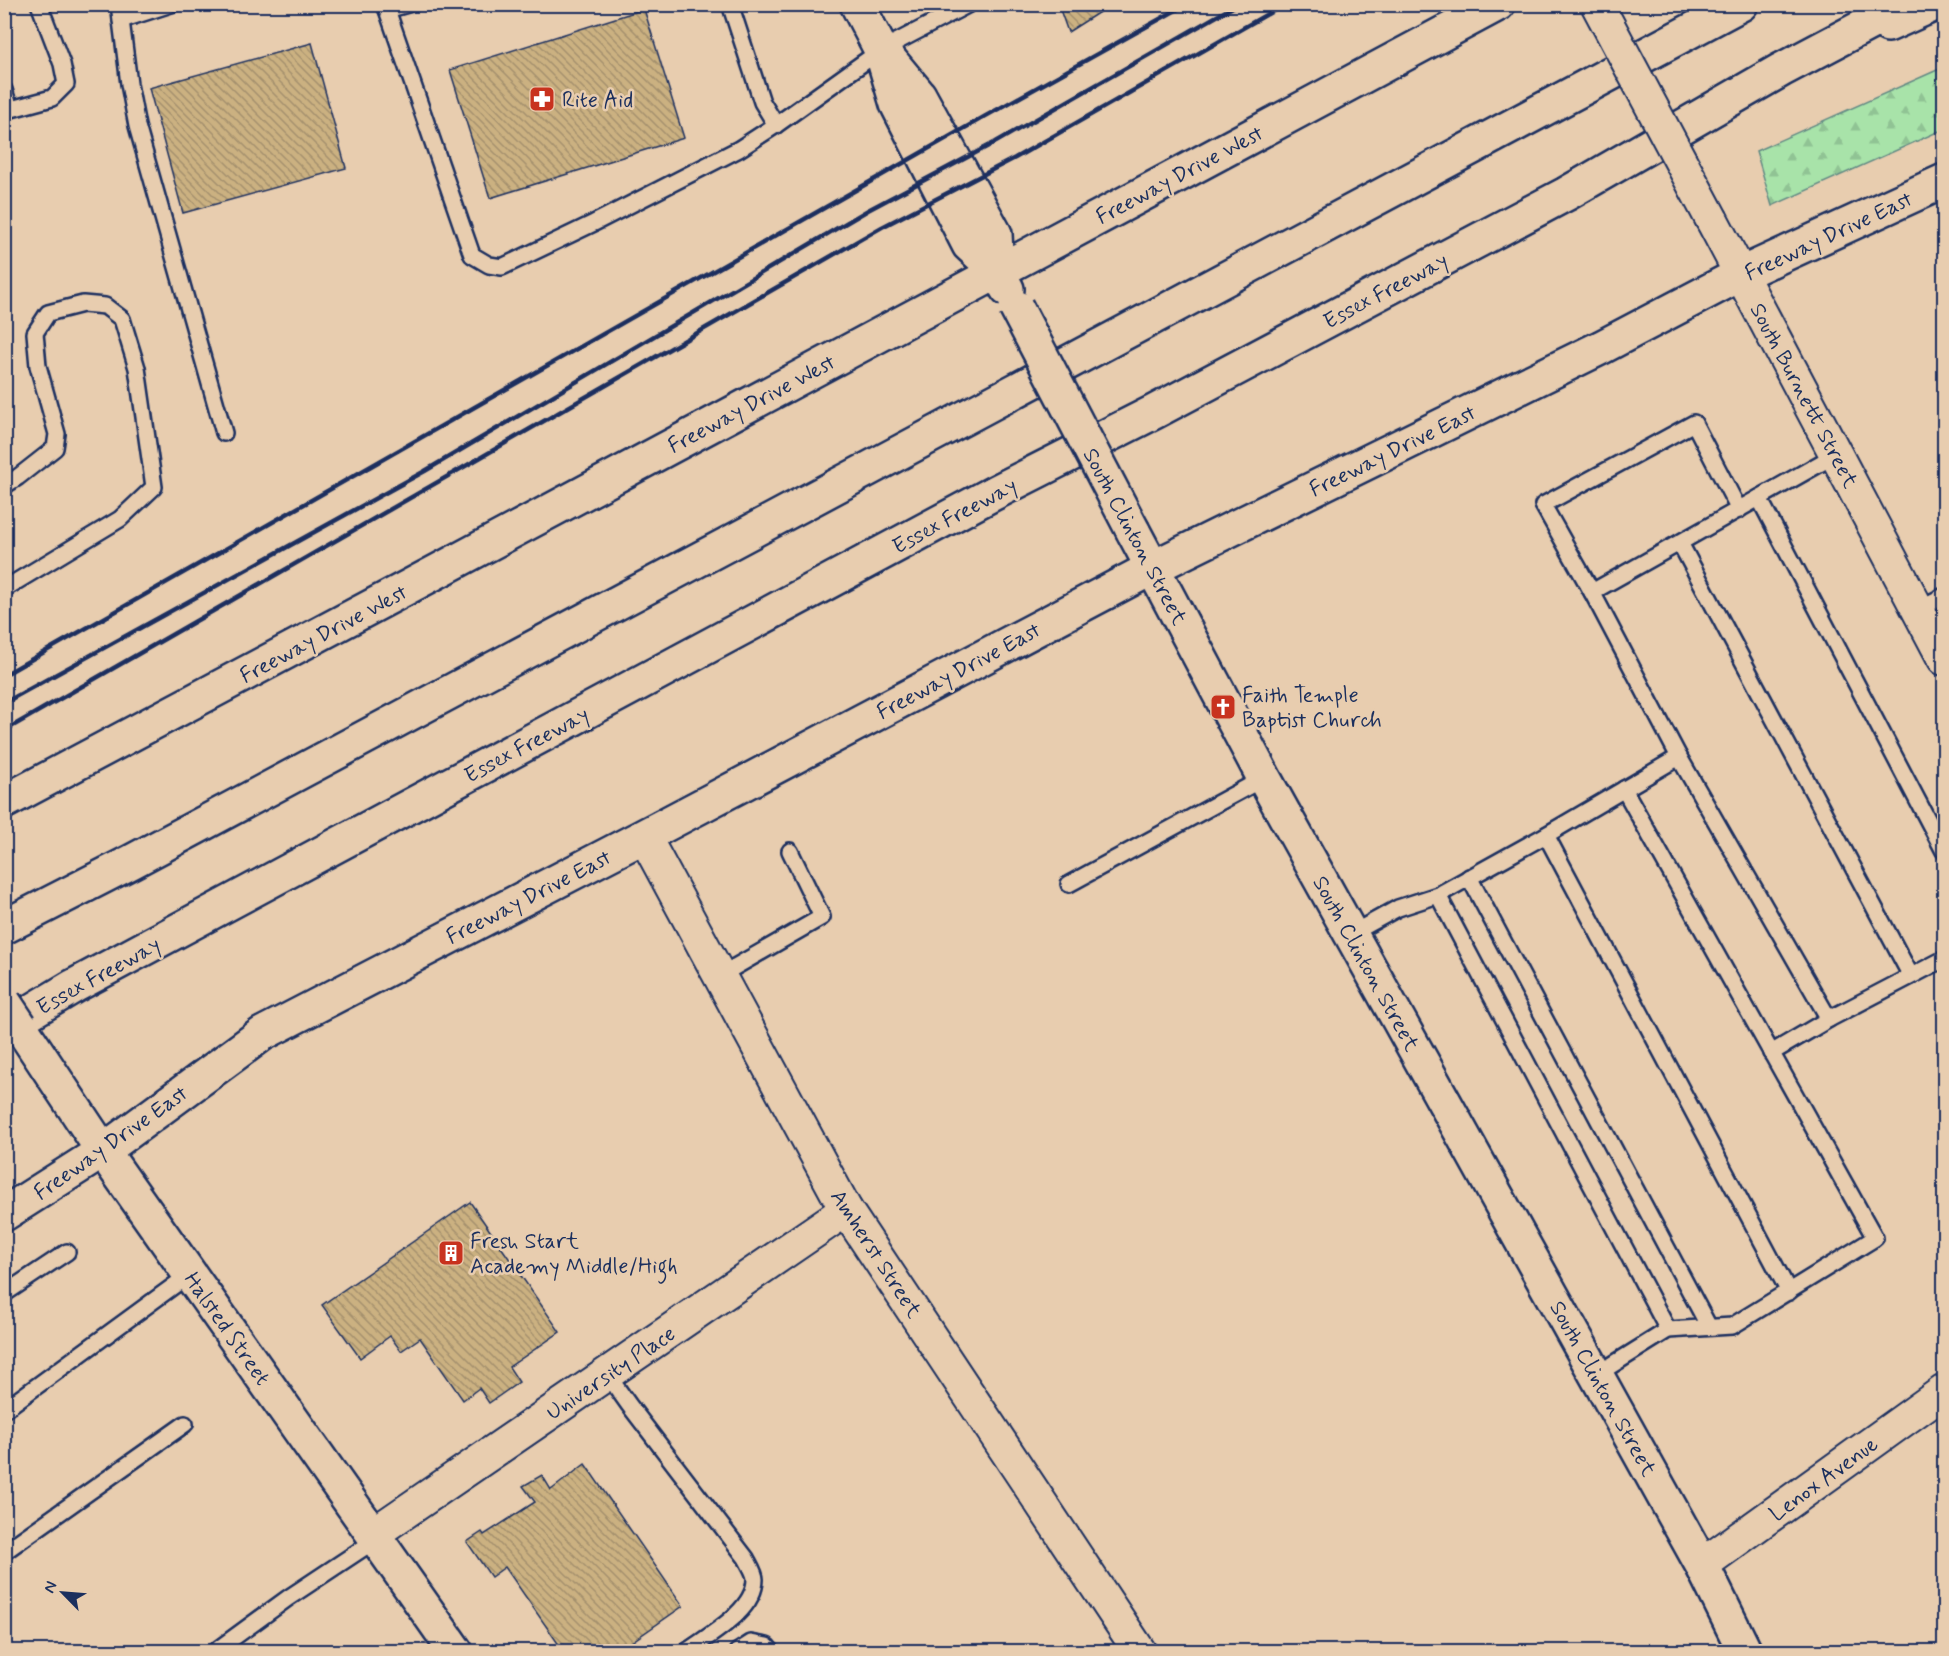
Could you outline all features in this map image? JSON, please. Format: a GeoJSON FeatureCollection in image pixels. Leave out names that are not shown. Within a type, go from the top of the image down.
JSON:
{"type":"FeatureCollection","features":[{"type":"Feature","properties":{"kind":"main road","name":"South Clinton Street"},"geometry":{"type":"LineString","coordinates":[[857,4],[881,50],[897,104],[969,245],[997,271],[1264,778],[1702,1565],[1745,1652]]}},
{"type":"Feature","properties":{"kind":"main road","name":"Freeway Drive West"},"geometry":{"type":"LineString","coordinates":[[4,802],[374,607],[1498,4]]}},
{"type":"Feature","properties":{"kind":"main road"},"geometry":{"type":"LineString","coordinates":[[4,927],[132,862],[1741,4]]}},
{"type":"Feature","properties":{"kind":"main road","name":"Essex Freeway"},"geometry":{"type":"LineString","coordinates":[[4,1028],[74,986],[994,493],[1154,412],[1566,194],[1781,70],[1906,4]]}},
{"type":"Feature","properties":{"kind":"main road"},"geometry":{"type":"LineString","coordinates":[[1781,70],[1935,4]]}},
{"type":"Feature","properties":{"kind":"main road","name":"Freeway Drive East"},"geometry":{"type":"LineString","coordinates":[[4,1214],[103,1151],[262,1034],[1152,568],[1591,352],[1741,274],[1944,181]]}},
{"type":"Feature","properties":{"kind":"main road","name":"Halsted Street"},"geometry":{"type":"LineString","coordinates":[[4,1002],[103,1151],[456,1652]]}},
{"type":"Feature","properties":{"kind":"street","name":"South Burnett Street"},"geometry":{"type":"LineString","coordinates":[[1597,4],[1837,454],[1931,603],[1944,659]]}},
{"type":"Feature","properties":{"kind":"street","name":"Amherst Street"},"geometry":{"type":"LineString","coordinates":[[644,836],[846,1210],[1140,1652]]}},
{"type":"Feature","properties":{"kind":"street","name":"University Place"},"geometry":{"type":"LineString","coordinates":[[375,1537],[846,1210]]}},
{"type":"Feature","properties":{"kind":"street","name":"Lenox Avenue"},"geometry":{"type":"LineString","coordinates":[[1702,1565],[1944,1391]]}},
{"type":"Feature","properties":{"kind":"lane"},"geometry":{"type":"LineString","coordinates":[[4,90],[7,110],[52,98],[66,84],[62,64],[39,4]]}},
{"type":"Feature","properties":{"kind":"lane"},"geometry":{"type":"LineString","coordinates":[[171,4],[120,12],[137,126],[176,256],[224,433]]}},
{"type":"Feature","properties":{"kind":"lane"},"geometry":{"type":"LineString","coordinates":[[408,4],[386,7],[472,255],[489,265],[502,267],[740,149],[881,50],[969,4]]}},
{"type":"Feature","properties":{"kind":"lane"},"geometry":{"type":"LineString","coordinates":[[730,4],[762,102],[776,125]]}},
{"type":"Feature","properties":{"kind":"lane"},"geometry":{"type":"LineString","coordinates":[[4,486],[54,448],[57,434],[38,366],[35,333],[48,313],[83,304],[105,306],[122,319],[136,368],[154,487],[120,519],[4,589]]}},
{"type":"Feature","properties":{"kind":"lane"},"geometry":{"type":"LineString","coordinates":[[1738,510],[1694,423],[1543,505],[1592,592],[1679,757],[1829,1019]]}},
{"type":"Feature","properties":{"kind":"lane"},"geometry":{"type":"LineString","coordinates":[[1592,592],[1837,454]]}},
{"type":"Feature","properties":{"kind":"lane"},"geometry":{"type":"LineString","coordinates":[[1759,498],[1944,851]]}},
{"type":"Feature","properties":{"kind":"lane"},"geometry":{"type":"LineString","coordinates":[[1680,543],[1911,976]]}},
{"type":"Feature","properties":{"kind":"lane"},"geometry":{"type":"LineString","coordinates":[[1351,934],[1398,908],[1438,895],[1679,757]]}},
{"type":"Feature","properties":{"kind":"lane"},"geometry":{"type":"LineString","coordinates":[[1069,884],[1264,778]]}},
{"type":"Feature","properties":{"kind":"lane"},"geometry":{"type":"LineString","coordinates":[[1596,1375],[1668,1330],[1732,1326],[1875,1238],[1624,789]]}},
{"type":"Feature","properties":{"kind":"lane"},"geometry":{"type":"LineString","coordinates":[[1545,835],[1789,1292]]}},
{"type":"Feature","properties":{"kind":"lane"},"geometry":{"type":"LineString","coordinates":[[718,976],[822,917],[790,851]]}},
{"type":"Feature","properties":{"kind":"lane"},"geometry":{"type":"LineString","coordinates":[[1469,877],[1710,1327]]}},
{"type":"Feature","properties":{"kind":"lane"},"geometry":{"type":"LineString","coordinates":[[1438,895],[1668,1330]]}},
{"type":"Feature","properties":{"kind":"lane"},"geometry":{"type":"LineString","coordinates":[[1771,1053],[1829,1019],[1944,959]]}},
{"type":"Feature","properties":{"kind":"lane"},"geometry":{"type":"LineString","coordinates":[[4,1294],[67,1252]]}},
{"type":"Feature","properties":{"kind":"lane"},"geometry":{"type":"LineString","coordinates":[[4,1410],[190,1274]]}},
{"type":"Feature","properties":{"kind":"lane"},"geometry":{"type":"LineString","coordinates":[[607,1374],[746,1558],[755,1578],[750,1599],[737,1616],[686,1652]]}},
{"type":"Feature","properties":{"kind":"lane"},"geometry":{"type":"LineString","coordinates":[[4,1552],[185,1424]]}},
{"type":"Feature","properties":{"kind":"lane"},"geometry":{"type":"LineString","coordinates":[[214,1652],[375,1537]]}},
{"type":"Feature","properties":{"kind":"lane"},"geometry":{"type":"LineString","coordinates":[[738,1652],[751,1643],[766,1646],[772,1652]]}},
{"type":"Feature","properties":{"kind":"green space"},"geometry":{"type":"Polygon","coordinates":[[[1944,67],[1944,129],[1772,206],[1756,151],[1944,67]]]}},
{"type":"Feature","properties":{"kind":"building"},"geometry":{"type":"Polygon","coordinates":[[[1058,4],[1112,4],[1068,32],[1058,4]]]}},
{"type":"Feature","properties":{"kind":"building"},"geometry":{"type":"Polygon","coordinates":[[[644,9],[684,138],[490,198],[450,70],[644,9]]]}},
{"type":"Feature","properties":{"kind":"building"},"geometry":{"type":"Polygon","coordinates":[[[312,43],[346,168],[183,213],[149,88],[312,43]]]}},
{"type":"Feature","properties":{"kind":"building","name":"Fresh Start Academy Middle/High"},"geometry":{"type":"Polygon","coordinates":[[[470,1202],[560,1332],[509,1367],[519,1382],[489,1403],[479,1388],[463,1400],[420,1338],[401,1351],[390,1336],[360,1358],[322,1305],[470,1202]]]}},
{"type":"Feature","properties":{"kind":"building"},"geometry":{"type":"Polygon","coordinates":[[[585,1464],[683,1606],[617,1652],[564,1652],[505,1567],[491,1577],[467,1542],[482,1532],[484,1535],[535,1502],[523,1486],[542,1475],[551,1490],[585,1464]]]}},
{"type":"Feature","properties":{"kind":"railway"},"geometry":{"type":"LineString","coordinates":[[4,675],[984,117],[1187,4]]}},
{"type":"Feature","properties":{"kind":"railway"},"geometry":{"type":"LineString","coordinates":[[4,703],[425,471],[868,210],[996,142],[1238,4]]}},
{"type":"Feature","properties":{"kind":"railway"},"geometry":{"type":"LineString","coordinates":[[4,731],[882,227],[1015,158],[1285,4]]}},
{"type":"Feature","properties":{"kind":"place","name":"Rite Aid"},"geometry":{"type":"Point","coordinates":[542,99]}},
{"type":"Feature","properties":{"kind":"place","name":"Faith Temple Baptist Church"},"geometry":{"type":"Point","coordinates":[1223,707]}},
{"type":"Feature","properties":{"kind":"place","name":"Fresh Start Academy Middle/High"},"geometry":{"type":"Point","coordinates":[451,1253]}}]}
